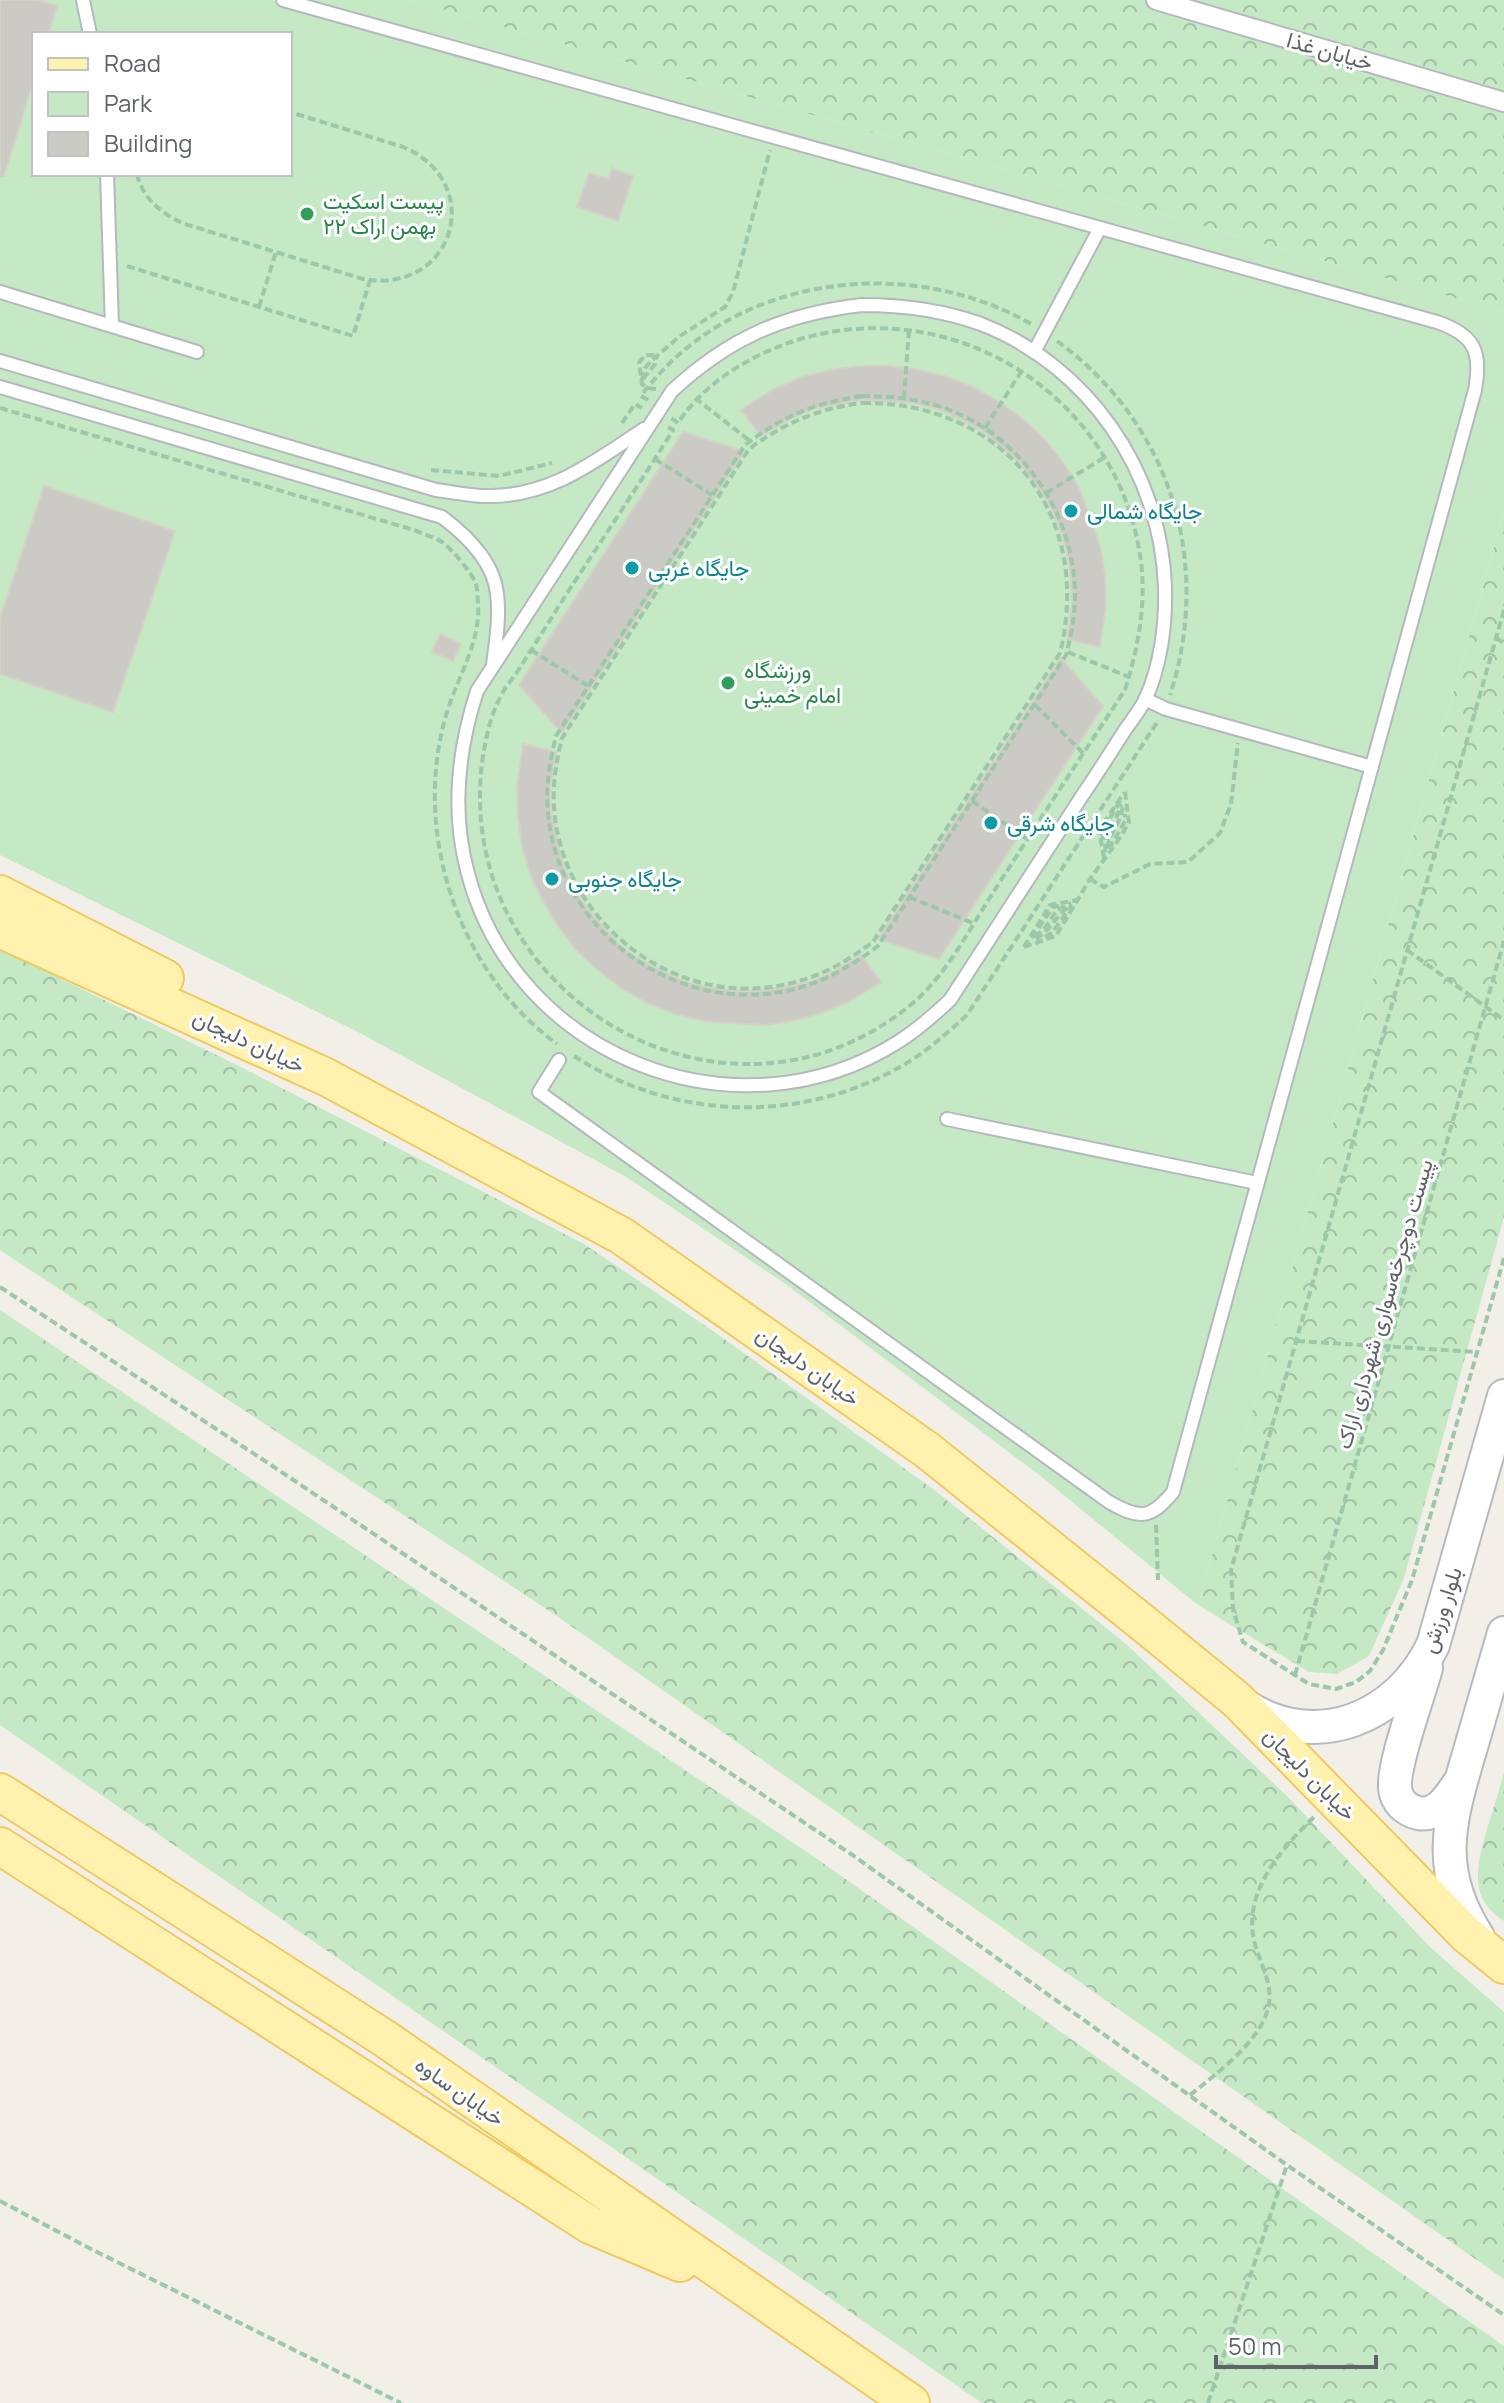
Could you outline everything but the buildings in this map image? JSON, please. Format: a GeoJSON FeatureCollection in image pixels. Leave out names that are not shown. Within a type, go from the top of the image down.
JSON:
{"type":"FeatureCollection","features":[{"type":"Feature","properties":{"kind":"main road"},"geometry":{"type":"LineString","coordinates":[[0,894],[221,1006],[326,1077]]}},
{"type":"Feature","properties":{"kind":"main road","name":"خیابان دلیجان"},"geometry":{"type":"LineString","coordinates":[[0,929],[326,1077],[622,1236],[927,1450],[1237,1700],[1467,1935],[1498,1960]]}},
{"type":"Feature","properties":{"kind":"main road","name":"بلوار ورزش"},"geometry":{"type":"LineString","coordinates":[[1237,1700],[1253,1711],[1287,1723],[1324,1726],[1361,1718],[1397,1696],[1424,1664],[1433,1645],[1504,1396]]}},
{"type":"Feature","properties":{"kind":"main road"},"geometry":{"type":"LineString","coordinates":[[1498,1960],[1480,1940],[1461,1906],[1450,1869],[1449,1832],[1504,1633]]}},
{"type":"Feature","properties":{"kind":"main road"},"geometry":{"type":"LineString","coordinates":[[1433,1645],[1401,1754],[1395,1791],[1409,1810],[1425,1814],[1441,1808],[1461,1780]]}},
{"type":"Feature","properties":{"kind":"main road","name":"خیابان ساوه"},"geometry":{"type":"LineString","coordinates":[[0,1792],[384,2038],[911,2403]]}},
{"type":"Feature","properties":{"kind":"main road"},"geometry":{"type":"LineString","coordinates":[[0,1846],[590,2225],[749,2292]]}},
{"type":"Feature","properties":{"kind":"street","name":"خیابان غذا"},"geometry":{"type":"LineString","coordinates":[[1156,0],[1504,102]]}},
{"type":"Feature","properties":{"kind":"lane"},"geometry":{"type":"LineString","coordinates":[[83,0],[90,32]]}},
{"type":"Feature","properties":{"kind":"lane"},"geometry":{"type":"LineString","coordinates":[[283,0],[1437,322],[1457,329],[1471,342],[1480,366],[1173,1492],[1155,1511],[1131,1514],[1109,1502],[539,1092],[559,1060]]}},
{"type":"Feature","properties":{"kind":"lane"},"geometry":{"type":"LineString","coordinates":[[107,176],[112,326]]}},
{"type":"Feature","properties":{"kind":"lane"},"geometry":{"type":"LineString","coordinates":[[1034,352],[1100,228]]}},
{"type":"Feature","properties":{"kind":"lane"},"geometry":{"type":"LineString","coordinates":[[0,292],[197,352]]}},
{"type":"Feature","properties":{"kind":"lane"},"geometry":{"type":"LineString","coordinates":[[862,305],[911,307],[951,315],[980,324],[1034,352],[1085,394],[1125,446],[1140,475],[1160,537],[1165,603],[1156,668],[1145,699],[1100,770],[950,1000],[899,1042],[840,1070],[808,1079],[776,1084],[722,1084],[678,1078],[647,1068],[588,1039],[564,1021],[521,978],[503,954],[488,927],[467,871],[458,811],[461,750],[477,691],[672,391],[720,352],[773,324],[831,309],[862,305]]}},
{"type":"Feature","properties":{"kind":"lane"},"geometry":{"type":"LineString","coordinates":[[0,361],[436,490],[492,496],[540,488],[569,478],[650,426]]}},
{"type":"Feature","properties":{"kind":"lane"},"geometry":{"type":"LineString","coordinates":[[0,387],[442,517],[474,545],[497,590],[493,667]]}},
{"type":"Feature","properties":{"kind":"lane"},"geometry":{"type":"LineString","coordinates":[[1145,699],[1166,709],[1372,767]]}},
{"type":"Feature","properties":{"kind":"lane"},"geometry":{"type":"LineString","coordinates":[[947,1119],[1257,1183]]}},
{"type":"Feature","properties":{"kind":"path"},"geometry":{"type":"LineString","coordinates":[[138,176],[146,196],[156,207],[182,223],[370,280],[393,281],[408,277],[434,260],[449,233],[452,218],[447,188],[430,163],[417,153],[292,113]]}},
{"type":"Feature","properties":{"kind":"path"},"geometry":{"type":"LineString","coordinates":[[658,355],[645,355],[639,363],[642,380],[658,355],[680,336],[725,307],[733,292],[773,137]]}},
{"type":"Feature","properties":{"kind":"path"},"geometry":{"type":"LineString","coordinates":[[259,307],[276,252]]}},
{"type":"Feature","properties":{"kind":"path"},"geometry":{"type":"LineString","coordinates":[[109,260],[353,336],[370,280]]}},
{"type":"Feature","properties":{"kind":"path"},"geometry":{"type":"LineString","coordinates":[[0,408],[414,530],[442,542],[461,561],[476,584],[478,613],[475,641],[457,681],[439,747],[435,812],[438,844],[445,876],[468,937],[484,966],[525,1016],[550,1038],[576,1058],[639,1089],[673,1100],[743,1108],[790,1105],[847,1091],[890,1072],[939,1040],[967,1015],[1166,709],[1185,639],[1188,604],[1182,533],[1173,499],[1144,435],[1101,378],[1045,332],[988,303],[957,293],[913,285],[860,283],[828,286],[765,303],[726,322],[681,352],[655,376],[641,396]]}},
{"type":"Feature","properties":{"kind":"path"},"geometry":{"type":"LineString","coordinates":[[904,398],[913,285]]}},
{"type":"Feature","properties":{"kind":"path"},"geometry":{"type":"LineString","coordinates":[[673,430],[498,701],[489,727],[480,782],[483,838],[497,892],[522,941],[557,985],[601,1020],[627,1035],[684,1056],[744,1063],[803,1057],[860,1037],[887,1023],[933,985],[1125,690],[1140,632],[1142,572],[1130,513],[1105,458],[1069,409],[1022,371],[972,345],[909,330],[877,328],[835,331],[781,345],[732,371],[697,399],[678,423]]}},
{"type":"Feature","properties":{"kind":"path"},"geometry":{"type":"LineString","coordinates":[[981,434],[1034,352]]}},
{"type":"Feature","properties":{"kind":"path"},"geometry":{"type":"LineString","coordinates":[[862,396],[904,398],[938,406],[985,428],[1024,462],[1046,493],[1063,528],[1075,578],[1073,629],[1067,651],[878,946],[834,975],[786,991],[760,995],[709,991],[661,975],[638,962],[608,938],[583,909],[570,887],[552,838],[548,813],[547,787],[556,736],[745,445],[788,416],[812,406],[862,396]]}},
{"type":"Feature","properties":{"kind":"path"},"geometry":{"type":"LineString","coordinates":[[697,399],[750,441]]}},
{"type":"Feature","properties":{"kind":"path"},"geometry":{"type":"LineString","coordinates":[[875,403],[912,406],[936,412],[981,434],[1019,466],[1047,507],[1064,554],[1069,603],[1066,628],[1060,653],[873,942],[832,969],[784,985],[760,988],[735,988],[686,979],[642,957],[604,925],[575,884],[565,861],[558,837],[554,787],[562,738],[749,449],[769,434],[814,412],[838,406],[875,403]]}},
{"type":"Feature","properties":{"kind":"path"},"geometry":{"type":"LineString","coordinates":[[620,426],[635,404]]}},
{"type":"Feature","properties":{"kind":"path"},"geometry":{"type":"LineString","coordinates":[[1046,493],[1144,435]]}},
{"type":"Feature","properties":{"kind":"path"},"geometry":{"type":"LineString","coordinates":[[655,459],[712,495]]}},
{"type":"Feature","properties":{"kind":"path"},"geometry":{"type":"LineString","coordinates":[[418,466],[499,476],[554,463]]}},
{"type":"Feature","properties":{"kind":"path"},"geometry":{"type":"LineString","coordinates":[[1504,610],[1231,1570],[1233,1609],[1243,1642],[1309,1684],[1336,1689],[1356,1682],[1370,1671],[1383,1650],[1412,1580],[1504,1258]]}},
{"type":"Feature","properties":{"kind":"path"},"geometry":{"type":"LineString","coordinates":[[1496,638],[1504,643]]}},
{"type":"Feature","properties":{"kind":"path"},"geometry":{"type":"LineString","coordinates":[[531,650],[588,686]]}},
{"type":"Feature","properties":{"kind":"path"},"geometry":{"type":"LineString","coordinates":[[1067,651],[1129,677]]}},
{"type":"Feature","properties":{"kind":"path"},"geometry":{"type":"LineString","coordinates":[[1035,705],[1116,786],[1125,791]]}},
{"type":"Feature","properties":{"kind":"path"},"geometry":{"type":"LineString","coordinates":[[1090,879],[1104,887],[1150,864],[1188,862],[1220,833],[1231,804],[1239,730]]}},
{"type":"Feature","properties":{"kind":"path"},"geometry":{"type":"LineString","coordinates":[[1024,947],[1056,936],[1125,821],[1125,791]]}},
{"type":"Feature","properties":{"kind":"path"},"geometry":{"type":"LineString","coordinates":[[1104,858],[1106,835],[1118,816],[1125,791]]}},
{"type":"Feature","properties":{"kind":"path"},"geometry":{"type":"LineString","coordinates":[[1104,858],[1099,830],[1125,791]]}},
{"type":"Feature","properties":{"kind":"path"},"geometry":{"type":"LineString","coordinates":[[972,801],[1065,864]]}},
{"type":"Feature","properties":{"kind":"path"},"geometry":{"type":"LineString","coordinates":[[909,897],[1024,947]]}},
{"type":"Feature","properties":{"kind":"path"},"geometry":{"type":"LineString","coordinates":[[1024,947],[1053,907],[1077,900]]}},
{"type":"Feature","properties":{"kind":"path"},"geometry":{"type":"LineString","coordinates":[[1024,947],[1049,931],[1061,912],[1077,900]]}},
{"type":"Feature","properties":{"kind":"path","name":"پیست دوچرخه‌سواری شهرداری اراک"},"geometry":{"type":"LineString","coordinates":[[1295,1675],[1504,941]]}},
{"type":"Feature","properties":{"kind":"path"},"geometry":{"type":"LineString","coordinates":[[1407,950],[1504,1020]]}},
{"type":"Feature","properties":{"kind":"path"},"geometry":{"type":"LineString","coordinates":[[0,1287],[851,1854],[1287,2165],[1504,2315]]}},
{"type":"Feature","properties":{"kind":"path"},"geometry":{"type":"LineString","coordinates":[[1297,1341],[1477,1352]]}},
{"type":"Feature","properties":{"kind":"path"},"geometry":{"type":"LineString","coordinates":[[1155,1511],[1158,1580]]}},
{"type":"Feature","properties":{"kind":"path"},"geometry":{"type":"LineString","coordinates":[[1190,2095],[1232,2059],[1260,2027],[1270,1992],[1253,1933],[1253,1907],[1257,1892],[1289,1844],[1334,1799]]}},
{"type":"Feature","properties":{"kind":"path"},"geometry":{"type":"LineString","coordinates":[[1208,2403],[1287,2165]]}},
{"type":"Feature","properties":{"kind":"path"},"geometry":{"type":"LineString","coordinates":[[0,2201],[401,2403]]}},
{"type":"Feature","properties":{"kind":"green space","name":"ورزشگاه امام خمینی"},"geometry":{"type":"Polygon","coordinates":[[[0,0],[409,0],[1504,312],[1504,512],[1198,1605],[1038,1474],[787,1285],[628,1178],[358,1032],[0,855],[0,0]]]}},
{"type":"Feature","properties":{"kind":"green space"},"geometry":{"type":"Polygon","coordinates":[[[409,0],[1504,0],[1504,312],[409,0]]]}},
{"type":"Feature","properties":{"kind":"green space"},"geometry":{"type":"Polygon","coordinates":[[[1504,512],[1504,1217],[1404,1578],[1369,1656],[1337,1674],[1309,1672],[1198,1605],[1504,512]]]}},
{"type":"Feature","properties":{"kind":"green space"},"geometry":{"type":"Polygon","coordinates":[[[0,949],[245,1069],[584,1244],[716,1333],[933,1489],[1126,1644],[1287,1796],[1430,1947],[1504,2012],[1504,2279],[551,1612],[0,1250],[0,949]]]}},
{"type":"Feature","properties":{"kind":"green space"},"geometry":{"type":"Polygon","coordinates":[[[0,1310],[813,1856],[1504,2346],[1504,2403],[982,2403],[0,1725],[0,1310]]]}},
{"type":"Feature","properties":{"kind":"green space"},"geometry":{"type":"Polygon","coordinates":[[[1504,1772],[1504,1921],[1484,1901],[1478,1878],[1481,1853],[1504,1772]]]}},
{"type":"Feature","properties":{"kind":"place","name":"پیست اسکیت ۲۲ بهمن اراک"},"geometry":{"type":"Point","coordinates":[307,214]}},
{"type":"Feature","properties":{"kind":"place","name":"جایگاه شمالی"},"geometry":{"type":"Point","coordinates":[1071,511]}},
{"type":"Feature","properties":{"kind":"place","name":"جایگاه غربی"},"geometry":{"type":"Point","coordinates":[632,568]}},
{"type":"Feature","properties":{"kind":"place","name":"ورزشگاه امام خمینی"},"geometry":{"type":"Point","coordinates":[728,683]}},
{"type":"Feature","properties":{"kind":"place","name":"جایگاه شرقی"},"geometry":{"type":"Point","coordinates":[991,823]}},
{"type":"Feature","properties":{"kind":"place","name":"جایگاه جنوبی"},"geometry":{"type":"Point","coordinates":[552,879]}}]}
